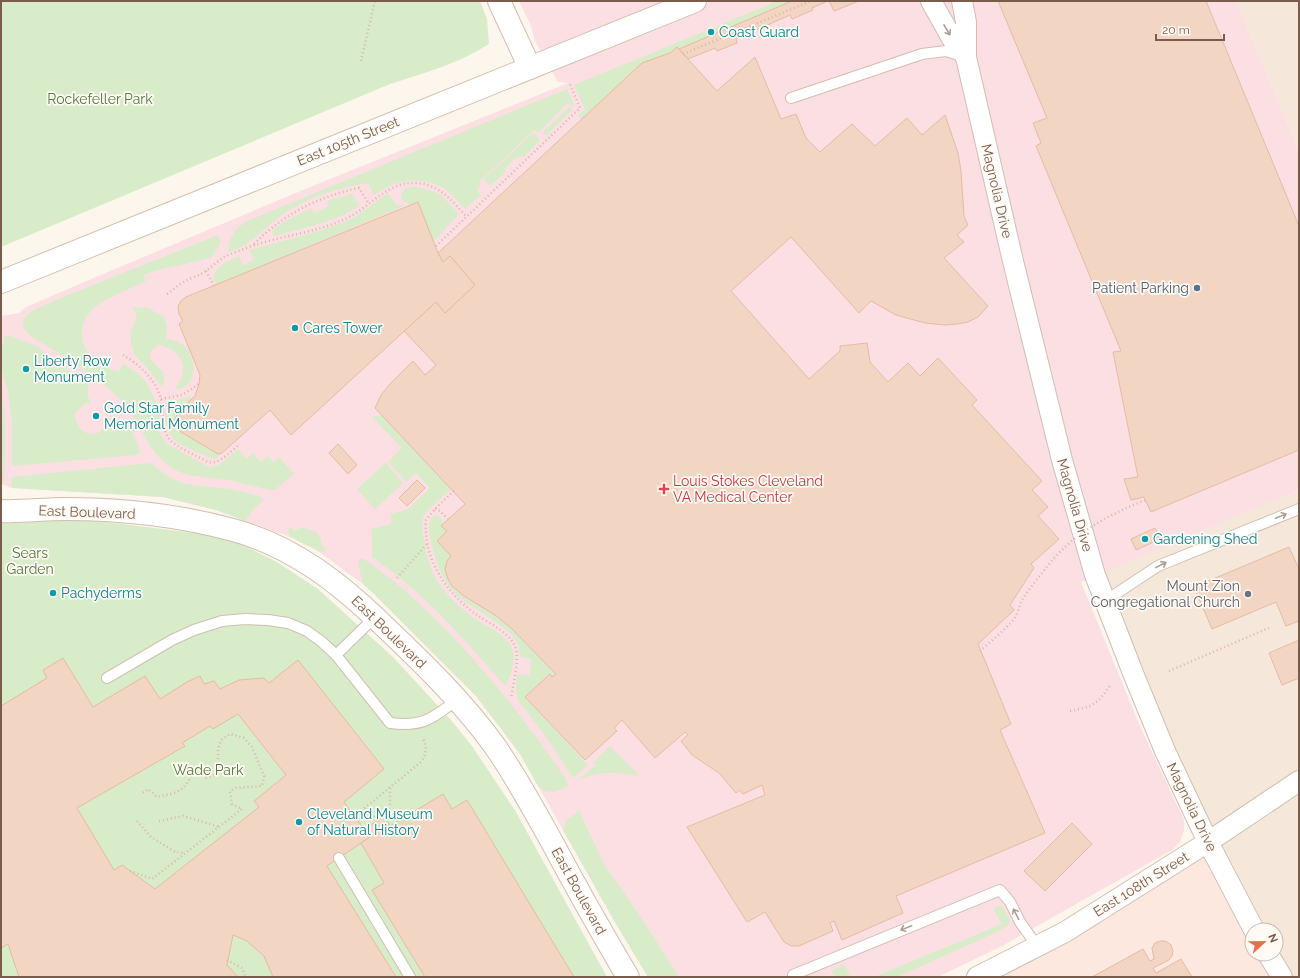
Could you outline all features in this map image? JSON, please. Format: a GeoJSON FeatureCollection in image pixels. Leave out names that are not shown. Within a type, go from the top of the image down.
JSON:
{"type":"FeatureCollection","features":[{"type":"Feature","properties":{"kind":"street"},"geometry":{"type":"LineString","coordinates":[[499,1],[530,68]]}},
{"type":"Feature","properties":{"kind":"street","name":"East 105th Street"},"geometry":{"type":"LineString","coordinates":[[1,282],[695,1]]}},
{"type":"Feature","properties":{"kind":"street","name":"Magnolia Drive"},"geometry":{"type":"LineString","coordinates":[[931,1],[953,40],[966,57]]}},
{"type":"Feature","properties":{"kind":"street","name":"Magnolia Drive"},"geometry":{"type":"LineString","coordinates":[[962,1],[966,22],[966,57],[1012,257],[1062,460],[1094,574],[1165,751],[1208,842],[1250,922]]}},
{"type":"Feature","properties":{"kind":"street","name":"East Boulevard"},"geometry":{"type":"LineString","coordinates":[[1,510],[65,509],[124,511],[191,520],[234,530],[269,542],[307,562],[335,582],[415,656],[474,719],[495,746],[518,783],[628,977]]}},
{"type":"Feature","properties":{"kind":"street","name":"East 108th Street"},"geometry":{"type":"LineString","coordinates":[[978,977],[1065,932],[1208,842],[1299,781]]}},
{"type":"Feature","properties":{"kind":"street"},"geometry":{"type":"LineString","coordinates":[[1273,962],[1282,977]]}},
{"type":"Feature","properties":{"kind":"lane"},"geometry":{"type":"LineString","coordinates":[[791,98],[922,54],[946,51],[966,57]]}},
{"type":"Feature","properties":{"kind":"lane"},"geometry":{"type":"LineString","coordinates":[[1105,601],[1158,566],[1299,508]]}},
{"type":"Feature","properties":{"kind":"lane"},"geometry":{"type":"LineString","coordinates":[[336,655],[374,617]]}},
{"type":"Feature","properties":{"kind":"lane"},"geometry":{"type":"LineString","coordinates":[[107,678],[172,640],[194,630],[222,621],[245,619],[268,620],[288,623],[307,631],[322,642],[336,655],[390,724],[412,725],[430,720],[457,700]]}},
{"type":"Feature","properties":{"kind":"lane"},"geometry":{"type":"LineString","coordinates":[[339,858],[410,977]]}},
{"type":"Feature","properties":{"kind":"lane"},"geometry":{"type":"LineString","coordinates":[[793,975],[1000,890],[1010,902],[1020,922],[1037,946]]}},
{"type":"Feature","properties":{"kind":"path"},"geometry":{"type":"LineString","coordinates":[[360,61],[375,1]]}},
{"type":"Feature","properties":{"kind":"path"},"geometry":{"type":"LineString","coordinates":[[683,54],[811,1]]}},
{"type":"Feature","properties":{"kind":"path"},"geometry":{"type":"LineString","coordinates":[[436,246],[580,108],[569,82]]}},
{"type":"Feature","properties":{"kind":"path"},"geometry":{"type":"LineString","coordinates":[[167,294],[182,283],[226,257],[271,240],[326,226],[350,216],[369,204],[384,191],[403,184],[419,183],[439,189],[448,196],[466,216]]}},
{"type":"Feature","properties":{"kind":"path"},"geometry":{"type":"LineString","coordinates":[[253,246],[264,234],[283,218],[312,203],[335,194],[359,188],[369,204]]}},
{"type":"Feature","properties":{"kind":"path"},"geometry":{"type":"LineString","coordinates":[[206,270],[214,286]]}},
{"type":"Feature","properties":{"kind":"path"},"geometry":{"type":"LineString","coordinates":[[124,355],[140,366],[156,387],[161,399],[163,427],[167,437],[172,442],[208,462],[213,463],[218,461],[240,444]]}},
{"type":"Feature","properties":{"kind":"path"},"geometry":{"type":"LineString","coordinates":[[161,399],[182,395],[199,384]]}},
{"type":"Feature","properties":{"kind":"path"},"geometry":{"type":"LineString","coordinates":[[454,491],[426,520],[431,560],[438,574],[451,592],[476,615],[502,632],[511,641],[516,649],[511,698]]}},
{"type":"Feature","properties":{"kind":"path"},"geometry":{"type":"LineString","coordinates":[[980,651],[1014,620],[1022,601],[1038,578],[1060,552],[1074,539],[1101,520],[1118,511],[1146,500]]}},
{"type":"Feature","properties":{"kind":"path"},"geometry":{"type":"LineString","coordinates":[[435,509],[440,511],[448,519]]}},
{"type":"Feature","properties":{"kind":"path"},"geometry":{"type":"LineString","coordinates":[[396,578],[428,544]]}},
{"type":"Feature","properties":{"kind":"path"},"geometry":{"type":"LineString","coordinates":[[1169,671],[1271,628]]}},
{"type":"Feature","properties":{"kind":"path"},"geometry":{"type":"LineString","coordinates":[[1070,711],[1090,707],[1101,699],[1110,684]]}},
{"type":"Feature","properties":{"kind":"path"},"geometry":{"type":"LineString","coordinates":[[355,816],[421,762],[427,749],[422,736],[420,723]]}},
{"type":"Feature","properties":{"kind":"path"},"geometry":{"type":"LineString","coordinates":[[130,871],[152,879],[242,810],[232,804],[230,792],[236,788],[262,786],[264,776],[252,747],[244,738],[230,734],[222,740],[218,749],[218,774],[207,778],[194,771],[189,782],[181,792],[157,797],[148,790],[142,793]]}},
{"type":"Feature","properties":{"kind":"path"},"geometry":{"type":"LineString","coordinates":[[374,823],[372,819],[390,804],[390,787]]}},
{"type":"Feature","properties":{"kind":"path"},"geometry":{"type":"LineString","coordinates":[[159,821],[183,816],[220,827]]}},
{"type":"Feature","properties":{"kind":"path"},"geometry":{"type":"LineString","coordinates":[[137,821],[151,836],[175,852],[185,853]]}},
{"type":"Feature","properties":{"kind":"path"},"geometry":{"type":"LineString","coordinates":[[227,960],[242,968],[246,977]]}},
{"type":"Feature","properties":{"kind":"shaded area","name":"Louis Stokes Cleveland VA Medical Center"},"geometry":{"type":"Polygon","coordinates":[[[519,1],[1236,1],[1299,151],[1299,490],[1081,582],[1139,724],[1184,820],[1184,830],[1180,842],[1172,850],[1002,946],[938,977],[648,977],[616,924],[520,754],[476,696],[364,585],[318,551],[290,537],[216,510],[163,497],[12,488],[1,484],[1,316],[19,313],[26,307],[310,187],[568,83],[558,82],[535,41],[531,26],[519,1]]]}},
{"type":"Feature","properties":{"kind":"shaded area"},"geometry":{"type":"Polygon","coordinates":[[[1236,1],[1299,1],[1299,151],[1236,1]]]}},
{"type":"Feature","properties":{"kind":"shaded area"},"geometry":{"type":"Polygon","coordinates":[[[1299,490],[1299,977],[1282,977],[1278,962],[1284,962],[1284,922],[1250,922],[1095,575],[1299,490]]]}},
{"type":"Feature","properties":{"kind":"shaded area"},"geometry":{"type":"Polygon","coordinates":[[[1208,842],[1248,922],[1244,922],[1244,962],[1273,962],[1282,977],[977,977],[1208,842]]]}},
{"type":"Feature","properties":{"kind":"green space","name":"Rockefeller Park"},"geometry":{"type":"Polygon","coordinates":[[[1,1],[480,1],[487,19],[489,44],[453,63],[390,84],[1,247],[1,1]]]}},
{"type":"Feature","properties":{"kind":"green space"},"geometry":{"type":"Polygon","coordinates":[[[778,1],[792,1],[679,49],[677,47],[670,53],[642,63],[582,120],[578,115],[585,110],[574,85],[778,1]]]}},
{"type":"Feature","properties":{"kind":"green space"},"geometry":{"type":"Polygon","coordinates":[[[567,89],[575,107],[568,103],[538,133],[534,130],[478,183],[481,184],[477,190],[481,195],[465,209],[445,189],[427,182],[400,182],[391,185],[374,195],[368,183],[356,185],[333,191],[300,204],[279,217],[247,244],[229,252],[228,248],[232,236],[245,222],[567,89]]]}},
{"type":"Feature","properties":{"kind":"green space"},"geometry":{"type":"Polygon","coordinates":[[[569,107],[572,110],[548,134],[544,135],[543,132],[569,107]]]}},
{"type":"Feature","properties":{"kind":"green space"},"geometry":{"type":"Polygon","coordinates":[[[533,133],[540,140],[524,157],[517,157],[504,169],[506,172],[490,186],[484,179],[533,133]]]}},
{"type":"Feature","properties":{"kind":"green space"},"geometry":{"type":"Polygon","coordinates":[[[413,186],[441,195],[459,214],[433,242],[418,202],[410,205],[402,200],[401,195],[404,189],[413,186]]]}},
{"type":"Feature","properties":{"kind":"green space"},"geometry":{"type":"Polygon","coordinates":[[[388,193],[396,204],[404,206],[216,285],[213,277],[218,269],[230,260],[239,256],[243,265],[254,260],[249,250],[319,231],[344,222],[358,215],[388,193]]]}},
{"type":"Feature","properties":{"kind":"green space"},"geometry":{"type":"Polygon","coordinates":[[[352,194],[359,206],[339,217],[276,236],[272,233],[284,222],[311,208],[314,213],[329,206],[327,201],[352,194]]]}},
{"type":"Feature","properties":{"kind":"green space"},"geometry":{"type":"Polygon","coordinates":[[[218,235],[220,238],[220,244],[210,258],[143,275],[146,281],[99,304],[86,317],[83,324],[83,340],[90,355],[99,363],[119,372],[123,363],[136,372],[145,381],[158,405],[158,430],[166,443],[209,467],[219,465],[238,449],[247,459],[253,453],[261,462],[268,456],[274,462],[279,457],[294,474],[276,489],[272,490],[233,481],[188,475],[174,469],[156,454],[136,420],[123,402],[103,384],[80,367],[32,337],[25,330],[23,323],[29,314],[56,300],[218,235]]]}},
{"type":"Feature","properties":{"kind":"green space"},"geometry":{"type":"Polygon","coordinates":[[[133,307],[148,308],[164,317],[167,328],[165,339],[180,343],[190,354],[194,369],[193,376],[185,387],[175,388],[182,378],[183,369],[180,359],[174,351],[159,345],[151,351],[151,358],[155,365],[163,371],[164,383],[161,386],[135,355],[131,344],[131,331],[137,317],[133,307]]]}},
{"type":"Feature","properties":{"kind":"green space"},"geometry":{"type":"Polygon","coordinates":[[[11,336],[39,347],[47,355],[89,384],[87,393],[91,402],[83,405],[75,414],[80,428],[91,434],[96,433],[101,431],[107,418],[118,420],[125,419],[136,439],[140,452],[137,455],[12,466],[12,424],[8,391],[2,370],[1,346],[4,344],[4,337],[11,336]]]}},
{"type":"Feature","properties":{"kind":"green space"},"geometry":{"type":"Polygon","coordinates":[[[1,387],[5,436],[3,485],[1,484],[1,387]]]}},
{"type":"Feature","properties":{"kind":"green space"},"geometry":{"type":"Polygon","coordinates":[[[191,397],[193,398],[180,410],[174,421],[175,427],[218,454],[222,453],[215,459],[176,441],[167,428],[166,413],[168,409],[177,400],[191,397]]]}},
{"type":"Feature","properties":{"kind":"green space"},"geometry":{"type":"Polygon","coordinates":[[[383,415],[452,488],[424,516],[422,525],[428,558],[437,581],[450,597],[471,616],[502,635],[510,644],[514,660],[506,685],[504,685],[458,633],[426,600],[391,570],[372,557],[372,529],[391,524],[391,514],[408,509],[430,488],[416,473],[406,482],[388,462],[402,448],[372,417],[383,415]]]}},
{"type":"Feature","properties":{"kind":"green space"},"geometry":{"type":"Polygon","coordinates":[[[150,463],[168,476],[184,484],[230,489],[260,496],[263,500],[245,521],[216,510],[163,497],[12,488],[11,478],[13,477],[150,463]]]}},
{"type":"Feature","properties":{"kind":"green space"},"geometry":{"type":"Polygon","coordinates":[[[386,463],[403,483],[375,509],[357,489],[386,463]]]}},
{"type":"Feature","properties":{"kind":"green space","name":"Wade Park"},"geometry":{"type":"Polygon","coordinates":[[[1,512],[81,519],[203,534],[239,543],[277,562],[318,589],[393,657],[451,720],[472,746],[516,812],[607,977],[1,977],[1,512]]]}},
{"type":"Feature","properties":{"kind":"green space"},"geometry":{"type":"Polygon","coordinates":[[[438,515],[445,523],[447,531],[437,541],[451,556],[448,559],[446,570],[447,577],[451,584],[462,595],[493,614],[515,631],[556,674],[552,677],[549,674],[525,697],[588,765],[573,778],[544,734],[519,702],[516,693],[518,674],[530,675],[531,659],[520,657],[518,645],[514,638],[500,625],[457,595],[443,577],[435,556],[429,531],[431,519],[438,515]]]}},
{"type":"Feature","properties":{"kind":"green space"},"geometry":{"type":"Polygon","coordinates":[[[291,527],[295,531],[302,527],[317,533],[321,540],[321,545],[326,549],[323,552],[318,551],[290,537],[288,529],[291,527]]]}},
{"type":"Feature","properties":{"kind":"green space"},"geometry":{"type":"Polygon","coordinates":[[[360,559],[364,559],[395,582],[420,604],[465,650],[528,726],[566,779],[568,786],[554,792],[545,791],[538,786],[520,754],[476,696],[364,585],[358,565],[360,559]]]}},
{"type":"Feature","properties":{"kind":"green space"},"geometry":{"type":"Polygon","coordinates":[[[610,746],[639,776],[607,773],[592,775],[577,781],[596,765],[594,762],[610,746]]]}},
{"type":"Feature","properties":{"kind":"green space"},"geometry":{"type":"Polygon","coordinates":[[[579,811],[604,864],[642,919],[679,977],[648,977],[616,924],[563,830],[567,820],[579,811]]]}},
{"type":"Feature","properties":{"kind":"green space"},"geometry":{"type":"Polygon","coordinates":[[[999,905],[1003,908],[1010,920],[1008,925],[999,931],[897,977],[874,977],[1002,924],[995,912],[995,908],[999,905]]]}},
{"type":"Feature","properties":{"kind":"green space"},"geometry":{"type":"Polygon","coordinates":[[[843,965],[846,967],[850,977],[835,977],[832,970],[843,965]]]}},
{"type":"Feature","properties":{"kind":"building"},"geometry":{"type":"Polygon","coordinates":[[[792,1],[828,1],[812,8],[813,10],[792,19],[790,15],[736,39],[737,43],[717,51],[715,48],[688,59],[679,49],[792,1]]]}},
{"type":"Feature","properties":{"kind":"building"},"geometry":{"type":"Polygon","coordinates":[[[829,1],[859,1],[834,11],[829,1]]]}},
{"type":"Feature","properties":{"kind":"building","name":"Patient Parking"},"geometry":{"type":"Polygon","coordinates":[[[998,1],[1206,1],[1299,226],[1299,450],[1151,512],[1144,497],[1131,500],[1124,479],[1138,477],[1113,352],[1121,351],[1036,146],[1041,143],[1033,123],[1047,118],[998,1]]]}},
{"type":"Feature","properties":{"kind":"building"},"geometry":{"type":"Polygon","coordinates":[[[677,47],[717,91],[755,57],[781,119],[796,114],[806,138],[820,152],[852,124],[875,146],[907,118],[922,135],[945,115],[958,153],[961,171],[964,216],[968,225],[957,235],[964,242],[944,258],[988,306],[978,317],[968,322],[957,324],[945,325],[925,323],[896,315],[871,301],[859,313],[791,237],[731,291],[809,379],[840,351],[840,346],[867,343],[870,362],[888,382],[908,363],[920,376],[938,358],[977,400],[972,405],[1042,481],[1032,490],[1048,507],[1038,516],[1059,539],[1031,564],[1034,568],[1010,605],[1014,610],[978,644],[1011,724],[1000,730],[1045,833],[896,896],[903,913],[842,940],[834,921],[830,923],[833,931],[799,946],[791,946],[784,942],[765,912],[747,922],[687,827],[765,795],[762,785],[743,794],[740,790],[736,793],[719,773],[692,755],[681,741],[688,735],[685,732],[655,758],[622,720],[614,728],[617,731],[585,760],[525,697],[550,674],[552,677],[556,674],[510,627],[495,615],[464,596],[452,586],[445,569],[447,561],[451,556],[437,541],[447,531],[441,526],[465,504],[375,408],[381,395],[413,361],[425,375],[436,365],[404,331],[436,302],[445,313],[475,285],[450,256],[443,262],[438,253],[642,63],[670,53],[677,47]]]}},
{"type":"Feature","properties":{"kind":"building","name":"Cares Tower"},"geometry":{"type":"Polygon","coordinates":[[[418,202],[443,262],[450,256],[475,285],[445,313],[436,302],[291,435],[270,410],[222,453],[218,454],[175,427],[174,421],[180,410],[195,396],[200,375],[179,324],[183,321],[179,314],[178,306],[181,301],[186,297],[418,202]]]}},
{"type":"Feature","properties":{"kind":"building"},"geometry":{"type":"Polygon","coordinates":[[[338,444],[357,465],[348,474],[329,453],[338,444]]]}},
{"type":"Feature","properties":{"kind":"building"},"geometry":{"type":"Polygon","coordinates":[[[417,480],[425,488],[407,506],[399,498],[417,480]]]}},
{"type":"Feature","properties":{"kind":"building","name":"Gardening Shed"},"geometry":{"type":"Polygon","coordinates":[[[1155,528],[1160,539],[1136,550],[1131,539],[1155,528]]]}},
{"type":"Feature","properties":{"kind":"building","name":"Mount Zion Congregational Church"},"geometry":{"type":"Polygon","coordinates":[[[1289,547],[1299,569],[1299,621],[1286,626],[1276,602],[1212,629],[1194,587],[1289,547]]]}},
{"type":"Feature","properties":{"kind":"building"},"geometry":{"type":"Polygon","coordinates":[[[1299,640],[1299,678],[1282,685],[1269,653],[1299,640]]]}},
{"type":"Feature","properties":{"kind":"building","name":"Cleveland Museum of Natural History"},"geometry":{"type":"Polygon","coordinates":[[[63,658],[93,707],[145,676],[160,699],[187,682],[200,676],[204,684],[214,681],[220,689],[239,680],[264,678],[269,683],[298,660],[384,769],[344,802],[370,837],[327,866],[396,977],[273,977],[264,956],[247,941],[233,935],[227,965],[238,977],[19,977],[8,944],[1,948],[1,706],[47,678],[43,670],[63,658]],[[238,714],[213,729],[210,726],[182,743],[185,746],[77,808],[114,870],[122,865],[155,889],[259,807],[254,801],[286,775],[238,714]]]}},
{"type":"Feature","properties":{"kind":"building"},"geometry":{"type":"Polygon","coordinates":[[[443,794],[452,809],[467,800],[574,977],[425,977],[372,890],[384,883],[361,843],[370,837],[364,829],[385,816],[390,826],[443,794]]]}},
{"type":"Feature","properties":{"kind":"building"},"geometry":{"type":"Polygon","coordinates":[[[1072,823],[1092,844],[1045,891],[1024,871],[1072,823]]]}},
{"type":"Feature","properties":{"kind":"building"},"geometry":{"type":"Polygon","coordinates":[[[1166,941],[1171,945],[1173,951],[1169,960],[1153,968],[1156,973],[1181,959],[1192,977],[1092,977],[1143,949],[1150,961],[1154,959],[1152,948],[1155,943],[1166,941]]]}},
{"type":"Feature","properties":{"kind":"place","name":"Coast Guard"},"geometry":{"type":"Point","coordinates":[711,32]}},
{"type":"Feature","properties":{"kind":"place","name":"Patient Parking"},"geometry":{"type":"Point","coordinates":[1197,288]}},
{"type":"Feature","properties":{"kind":"place","name":"Cares Tower"},"geometry":{"type":"Point","coordinates":[295,328]}},
{"type":"Feature","properties":{"kind":"place","name":"Liberty Row Monument"},"geometry":{"type":"Point","coordinates":[26,369]}},
{"type":"Feature","properties":{"kind":"place","name":"Gold Star Family Memorial Monument"},"geometry":{"type":"Point","coordinates":[96,416]}},
{"type":"Feature","properties":{"kind":"place","name":"Louis Stokes Cleveland VA Medical Center"},"geometry":{"type":"Point","coordinates":[664,489]}},
{"type":"Feature","properties":{"kind":"place","name":"Gardening Shed"},"geometry":{"type":"Point","coordinates":[1145,539]}},
{"type":"Feature","properties":{"kind":"place","name":"Pachyderms"},"geometry":{"type":"Point","coordinates":[53,593]}},
{"type":"Feature","properties":{"kind":"place","name":"Mount Zion Congregational Church"},"geometry":{"type":"Point","coordinates":[1248,594]}},
{"type":"Feature","properties":{"kind":"place","name":"Cleveland Museum of Natural History"},"geometry":{"type":"Point","coordinates":[299,822]}},
{"type":"Feature","properties":{"kind":"park label","name":"Sears Garden"},"geometry":{"type":"Point","coordinates":[30,562]}}]}
